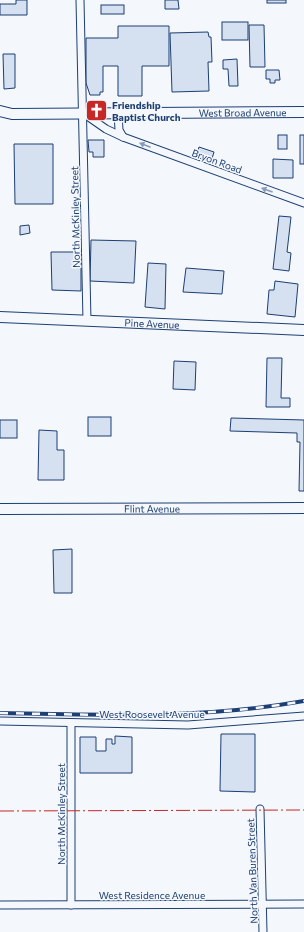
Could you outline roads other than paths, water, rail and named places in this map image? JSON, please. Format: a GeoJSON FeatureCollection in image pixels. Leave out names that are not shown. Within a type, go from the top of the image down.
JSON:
{"type":"FeatureCollection","features":[{"type":"Feature","properties":{"kind":"main road","name":"West Broad Avenue"},"geometry":{"type":"LineString","coordinates":[[0,111],[12,114]]}},
{"type":"Feature","properties":{"kind":"main road","name":"West Broad Avenue"},"geometry":{"type":"LineString","coordinates":[[0,117],[12,114],[304,112]]}},
{"type":"Feature","properties":{"kind":"main road","name":"Pine Avenue"},"geometry":{"type":"LineString","coordinates":[[0,317],[304,330]]}},
{"type":"Feature","properties":{"kind":"main road","name":"Flint Avenue"},"geometry":{"type":"LineString","coordinates":[[0,509],[304,508]]}},
{"type":"Feature","properties":{"kind":"street","name":"North McKinley Street"},"geometry":{"type":"LineString","coordinates":[[80,0],[87,321]]}},
{"type":"Feature","properties":{"kind":"street","name":"Bryon Road"},"geometry":{"type":"LineString","coordinates":[[83,113],[106,129],[123,137],[304,203]]}},
{"type":"Feature","properties":{"kind":"street"},"geometry":{"type":"LineString","coordinates":[[118,113],[120,130],[123,137]]}},
{"type":"Feature","properties":{"kind":"street","name":"West Roosevelt Avenue"},"geometry":{"type":"LineString","coordinates":[[0,721],[188,725],[304,716]]}},
{"type":"Feature","properties":{"kind":"street","name":"North McKinley Street"},"geometry":{"type":"LineString","coordinates":[[71,723],[71,905]]}},
{"type":"Feature","properties":{"kind":"street","name":"North Van Buren Street"},"geometry":{"type":"LineString","coordinates":[[260,809],[263,932]]}},
{"type":"Feature","properties":{"kind":"street","name":"West Residence Avenue"},"geometry":{"type":"LineString","coordinates":[[0,905],[304,904]]}},
{"type":"Feature","properties":{"kind":"railway"},"geometry":{"type":"LineString","coordinates":[[0,713],[114,715],[190,713],[228,711],[304,701]]}},
{"type":"Feature","properties":{"kind":"place","name":"Friendship Baptist Church"},"geometry":{"type":"Point","coordinates":[97,111]}}]}
